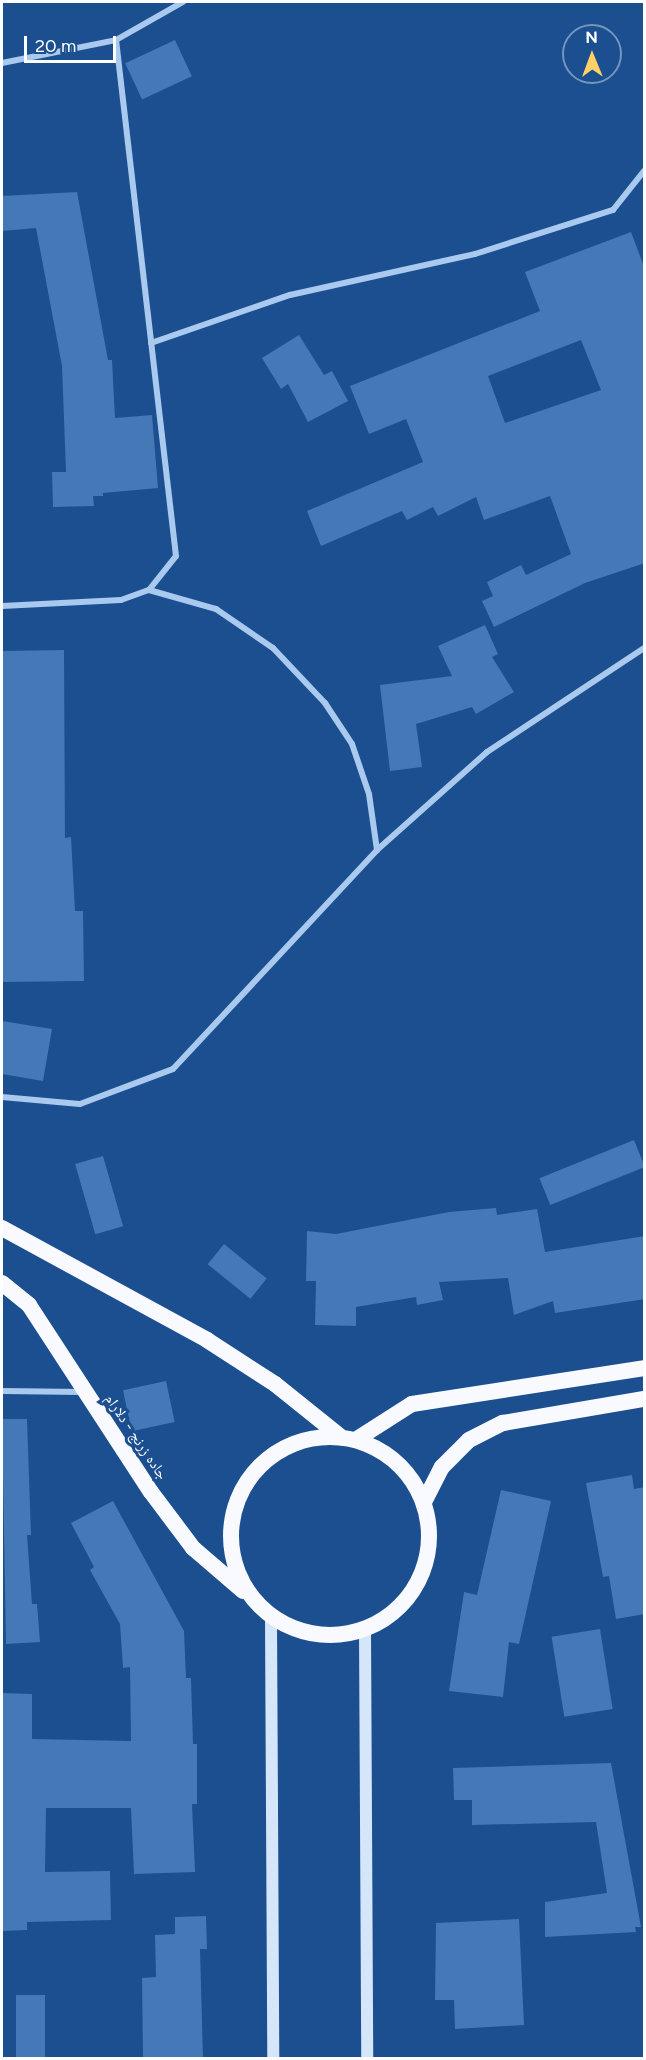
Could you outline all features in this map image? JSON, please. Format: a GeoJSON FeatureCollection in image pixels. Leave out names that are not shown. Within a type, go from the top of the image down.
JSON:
{"type":"FeatureCollection","features":[{"type":"Feature","properties":{"kind":"highway"},"geometry":{"type":"LineString","coordinates":[[2,1228],[207,1340],[275,1384],[348,1438],[385,1452],[409,1474],[424,1502],[430,1532],[426,1563],[413,1591],[392,1614],[365,1629],[334,1635],[304,1631],[271,1619],[253,1600],[238,1575],[230,1546],[232,1517],[242,1489],[259,1465],[283,1448],[310,1437],[348,1438],[412,1404],[645,1368]]}},
{"type":"Feature","properties":{"kind":"highway","name":"جاده زرنج - دلارام"},"geometry":{"type":"LineString","coordinates":[[2,1283],[29,1305],[84,1392],[193,1548],[253,1600]]}},
{"type":"Feature","properties":{"kind":"highway"},"geometry":{"type":"LineString","coordinates":[[424,1502],[442,1467],[469,1440],[503,1423],[645,1399]]}},
{"type":"Feature","properties":{"kind":"main road"},"geometry":{"type":"LineString","coordinates":[[271,1619],[273,2058]]}},
{"type":"Feature","properties":{"kind":"main road"},"geometry":{"type":"LineString","coordinates":[[365,1629],[367,2058]]}},
{"type":"Feature","properties":{"kind":"street"},"geometry":{"type":"LineString","coordinates":[[2,63],[117,40],[183,2]]}},
{"type":"Feature","properties":{"kind":"street"},"geometry":{"type":"LineString","coordinates":[[2,606],[122,600],[149,590],[176,556],[117,40]]}},
{"type":"Feature","properties":{"kind":"street"},"geometry":{"type":"LineString","coordinates":[[151,343],[290,295],[475,254],[613,210],[645,171]]}},
{"type":"Feature","properties":{"kind":"street"},"geometry":{"type":"LineString","coordinates":[[149,590],[216,609],[273,648],[325,703],[352,744],[369,794],[377,850]]}},
{"type":"Feature","properties":{"kind":"street"},"geometry":{"type":"LineString","coordinates":[[2,1096],[80,1104],[173,1069],[377,850],[487,752],[645,648]]}},
{"type":"Feature","properties":{"kind":"street"},"geometry":{"type":"LineString","coordinates":[[2,1391],[84,1392]]}},
{"type":"Feature","properties":{"kind":"building"},"geometry":{"type":"Polygon","coordinates":[[[175,40],[192,76],[142,99],[125,63],[175,40]]]}},
{"type":"Feature","properties":{"kind":"building"},"geometry":{"type":"Polygon","coordinates":[[[77,192],[108,360],[112,360],[115,418],[152,415],[158,488],[103,493],[103,496],[93,496],[94,506],[53,507],[52,472],[66,472],[62,366],[36,228],[2,231],[2,196],[77,192]]]}},
{"type":"Feature","properties":{"kind":"building"},"geometry":{"type":"Polygon","coordinates":[[[631,232],[645,269],[645,563],[585,583],[494,627],[482,601],[493,596],[487,582],[521,565],[526,575],[571,554],[550,496],[484,520],[476,497],[438,516],[433,507],[407,520],[402,511],[321,546],[307,511],[423,462],[406,419],[369,434],[350,386],[540,311],[525,272],[631,232]],[[581,340],[488,376],[505,423],[601,390],[581,340]]]}},
{"type":"Feature","properties":{"kind":"building"},"geometry":{"type":"Polygon","coordinates":[[[299,335],[324,375],[332,371],[348,401],[308,422],[288,384],[281,389],[262,358],[299,335]]]}},
{"type":"Feature","properties":{"kind":"building"},"geometry":{"type":"Polygon","coordinates":[[[485,625],[498,654],[492,657],[514,692],[476,714],[472,707],[416,724],[422,767],[390,771],[380,685],[452,676],[438,646],[485,625]]]}},
{"type":"Feature","properties":{"kind":"building"},"geometry":{"type":"Polygon","coordinates":[[[64,650],[65,838],[71,837],[75,911],[83,911],[84,981],[2,982],[2,651],[64,650]]]}},
{"type":"Feature","properties":{"kind":"building"},"geometry":{"type":"Polygon","coordinates":[[[2,1021],[52,1029],[43,1081],[2,1074],[2,1021]]]}},
{"type":"Feature","properties":{"kind":"building"},"geometry":{"type":"Polygon","coordinates":[[[634,1140],[644,1167],[550,1205],[539,1178],[634,1140]]]}},
{"type":"Feature","properties":{"kind":"building"},"geometry":{"type":"Polygon","coordinates":[[[103,1156],[123,1226],[95,1234],[75,1164],[103,1156]]]}},
{"type":"Feature","properties":{"kind":"building"},"geometry":{"type":"Polygon","coordinates":[[[496,1208],[497,1215],[537,1209],[545,1252],[645,1236],[645,1299],[555,1313],[553,1301],[514,1315],[508,1278],[439,1282],[443,1300],[417,1305],[416,1297],[356,1307],[356,1326],[315,1325],[316,1281],[306,1281],[307,1231],[336,1234],[449,1212],[496,1208]]]}},
{"type":"Feature","properties":{"kind":"building"},"geometry":{"type":"Polygon","coordinates":[[[224,1244],[267,1279],[250,1299],[208,1264],[224,1244]]]}},
{"type":"Feature","properties":{"kind":"building"},"geometry":{"type":"Polygon","coordinates":[[[166,1381],[175,1422],[132,1431],[123,1390],[166,1381]]]}},
{"type":"Feature","properties":{"kind":"building"},"geometry":{"type":"Polygon","coordinates":[[[2,1419],[27,1419],[31,1535],[27,1535],[32,1604],[37,1604],[40,1642],[6,1644],[2,1419]]]}},
{"type":"Feature","properties":{"kind":"building"},"geometry":{"type":"Polygon","coordinates":[[[632,1475],[634,1489],[645,1487],[645,1614],[616,1619],[609,1576],[603,1577],[586,1483],[632,1475]]]}},
{"type":"Feature","properties":{"kind":"building"},"geometry":{"type":"Polygon","coordinates":[[[501,1490],[551,1501],[519,1644],[509,1642],[503,1697],[449,1691],[464,1592],[477,1595],[501,1490]]]}},
{"type":"Feature","properties":{"kind":"building"},"geometry":{"type":"Polygon","coordinates":[[[113,1501],[184,1631],[186,1678],[191,1678],[193,1744],[197,1744],[197,1804],[192,1804],[195,1872],[134,1874],[131,1808],[46,1808],[45,1872],[110,1871],[111,1920],[27,1922],[27,1930],[2,1931],[2,1693],[32,1694],[32,1739],[131,1741],[130,1667],[123,1668],[120,1624],[90,1570],[94,1567],[71,1523],[113,1501]]]}},
{"type":"Feature","properties":{"kind":"building"},"geometry":{"type":"Polygon","coordinates":[[[600,1629],[613,1709],[564,1717],[552,1637],[600,1629]]]}},
{"type":"Feature","properties":{"kind":"building"},"geometry":{"type":"Polygon","coordinates":[[[611,1763],[641,1927],[635,1927],[636,1932],[545,1937],[545,1902],[607,1893],[596,1822],[472,1825],[472,1800],[454,1800],[453,1768],[611,1763]]]}},
{"type":"Feature","properties":{"kind":"building"},"geometry":{"type":"Polygon","coordinates":[[[206,1916],[207,1949],[200,1949],[203,2058],[143,2058],[142,1978],[156,1977],[155,1935],[175,1934],[175,1917],[206,1916]]]}},
{"type":"Feature","properties":{"kind":"building"},"geometry":{"type":"Polygon","coordinates":[[[519,1919],[524,2025],[455,2029],[454,2000],[435,2000],[436,1923],[519,1919]]]}},
{"type":"Feature","properties":{"kind":"building"},"geometry":{"type":"Polygon","coordinates":[[[16,1995],[45,1995],[45,2058],[16,2058],[16,1995]]]}}]}
